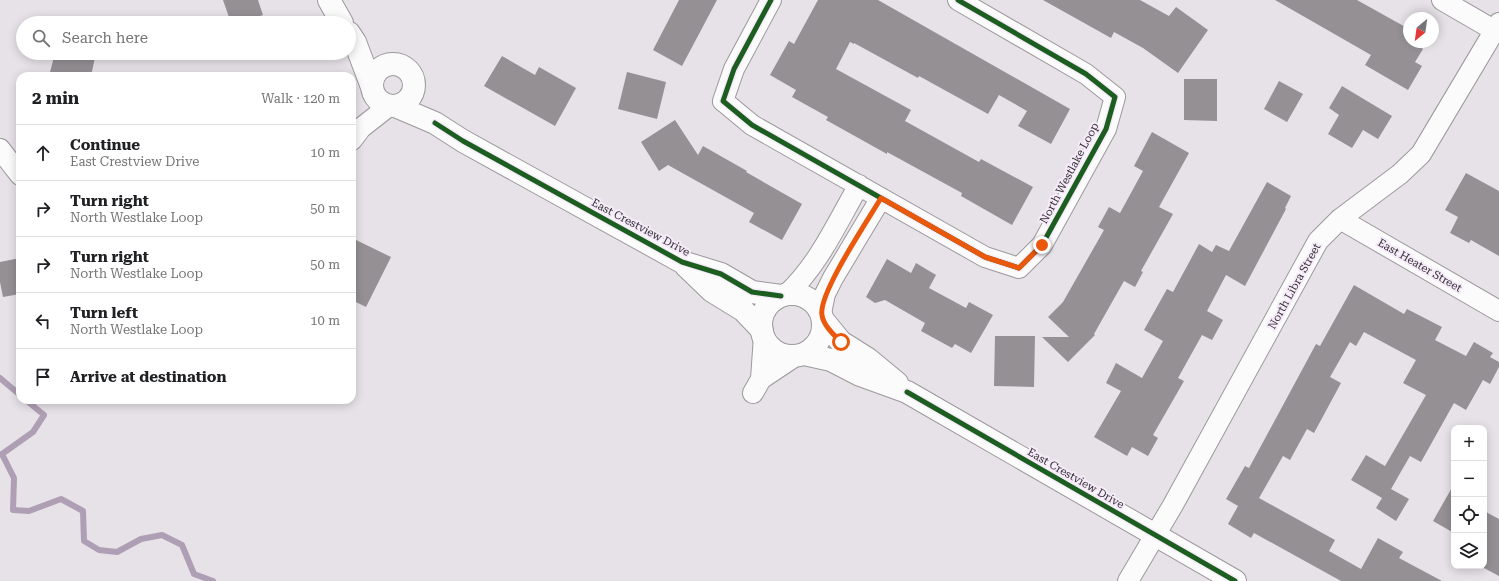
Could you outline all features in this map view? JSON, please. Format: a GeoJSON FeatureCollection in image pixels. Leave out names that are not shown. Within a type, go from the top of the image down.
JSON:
{"type":"FeatureCollection","features":[{"type":"Feature","properties":{"kind":"street"},"geometry":{"type":"LineString","coordinates":[[329,0],[338,16]]}},
{"type":"Feature","properties":{"kind":"street","name":"North Westlake Loop"},"geometry":{"type":"LineString","coordinates":[[772,0],[734,69],[723,100],[752,125],[985,257],[1019,268],[1042,245],[1106,129],[1115,97],[1086,74],[958,0]]}},
{"type":"Feature","properties":{"kind":"street"},"geometry":{"type":"LineString","coordinates":[[1442,0],[1497,29]]}},
{"type":"Feature","properties":{"kind":"street","name":"North Libra Street"},"geometry":{"type":"LineString","coordinates":[[1128,581],[1173,505],[1318,241],[1340,219],[1400,174],[1421,154],[1497,29]]}},
{"type":"Feature","properties":{"kind":"street"},"geometry":{"type":"LineString","coordinates":[[356,40],[391,64]]}},
{"type":"Feature","properties":{"kind":"street"},"geometry":{"type":"LineString","coordinates":[[356,45],[382,98]]}},
{"type":"Feature","properties":{"kind":"street"},"geometry":{"type":"LineString","coordinates":[[397,64],[409,70],[414,82],[414,89],[408,101],[402,104],[382,98],[372,80],[374,74],[384,65],[397,64]]}},
{"type":"Feature","properties":{"kind":"street"},"geometry":{"type":"LineString","coordinates":[[414,89],[435,123]]}},
{"type":"Feature","properties":{"kind":"street"},"geometry":{"type":"LineString","coordinates":[[356,134],[382,98]]}},
{"type":"Feature","properties":{"kind":"street","name":"East Crestview Drive"},"geometry":{"type":"LineString","coordinates":[[382,98],[435,123],[463,141],[539,184],[682,262],[721,274],[752,292],[784,295]]}},
{"type":"Feature","properties":{"kind":"street"},"geometry":{"type":"LineString","coordinates":[[0,149],[16,170]]}},
{"type":"Feature","properties":{"kind":"street"},"geometry":{"type":"LineString","coordinates":[[859,185],[813,266],[799,283],[775,300],[766,310],[762,323],[763,333],[757,386],[815,346],[820,340],[823,327],[822,317],[825,294],[881,198]]}},
{"type":"Feature","properties":{"kind":"street","name":"East Heater Street"},"geometry":{"type":"LineString","coordinates":[[1340,219],[1499,311]]}},
{"type":"Feature","properties":{"kind":"street","name":"East Crestview Drive"},"geometry":{"type":"LineString","coordinates":[[682,262],[712,291],[743,310],[763,333]]}},
{"type":"Feature","properties":{"kind":"street"},"geometry":{"type":"LineString","coordinates":[[784,295],[795,294],[808,298],[813,302],[822,317]]}},
{"type":"Feature","properties":{"kind":"street","name":"East Crestview Drive"},"geometry":{"type":"LineString","coordinates":[[822,317],[841,342],[868,359],[907,392]]}},
{"type":"Feature","properties":{"kind":"street"},"geometry":{"type":"LineString","coordinates":[[763,333],[772,348],[777,352],[784,355],[801,355]]}},
{"type":"Feature","properties":{"kind":"street","name":"East Crestview Drive"},"geometry":{"type":"LineString","coordinates":[[801,355],[831,360],[860,375],[907,392],[1235,581]]}},
{"type":"Feature","properties":{"kind":"building"},"geometry":{"type":"Polygon","coordinates":[[[223,0],[258,0],[263,15],[260,16],[229,16],[223,0]]]}},
{"type":"Feature","properties":{"kind":"building"},"geometry":{"type":"Polygon","coordinates":[[[679,0],[717,0],[682,66],[653,50],[679,0]]]}},
{"type":"Feature","properties":{"kind":"building"},"geometry":{"type":"Polygon","coordinates":[[[818,0],[878,0],[1070,109],[1051,144],[1018,126],[1027,111],[999,95],[988,114],[919,76],[918,78],[854,43],[850,42],[836,69],[911,110],[905,121],[979,162],[981,159],[1033,187],[1012,225],[961,196],[962,193],[826,120],[828,117],[792,97],[796,90],[770,75],[789,41],[794,44],[818,0]]]}},
{"type":"Feature","properties":{"kind":"building"},"geometry":{"type":"Polygon","coordinates":[[[1043,0],[1140,0],[1169,16],[1176,7],[1208,30],[1178,73],[1143,48],[1114,32],[1111,38],[1043,0]]]}},
{"type":"Feature","properties":{"kind":"building"},"geometry":{"type":"Polygon","coordinates":[[[1275,0],[1357,0],[1403,26],[1403,48],[1423,49],[1415,62],[1422,66],[1408,90],[1365,65],[1371,55],[1275,0]]]}},
{"type":"Feature","properties":{"kind":"building"},"geometry":{"type":"Polygon","coordinates":[[[502,56],[535,75],[539,67],[576,88],[555,126],[484,86],[502,56]]]}},
{"type":"Feature","properties":{"kind":"building"},"geometry":{"type":"Polygon","coordinates":[[[53,60],[94,60],[92,72],[50,72],[53,60]]]}},
{"type":"Feature","properties":{"kind":"building"},"geometry":{"type":"Polygon","coordinates":[[[627,72],[666,82],[657,119],[618,109],[627,72]]]}},
{"type":"Feature","properties":{"kind":"building"},"geometry":{"type":"Polygon","coordinates":[[[1184,79],[1217,79],[1217,121],[1184,120],[1184,79]]]}},
{"type":"Feature","properties":{"kind":"building"},"geometry":{"type":"Polygon","coordinates":[[[1279,81],[1303,94],[1287,122],[1264,109],[1279,81]]]}},
{"type":"Feature","properties":{"kind":"building"},"geometry":{"type":"Polygon","coordinates":[[[1342,86],[1392,116],[1378,139],[1363,130],[1352,148],[1328,134],[1339,115],[1329,108],[1342,86]]]}},
{"type":"Feature","properties":{"kind":"building"},"geometry":{"type":"Polygon","coordinates":[[[675,120],[698,155],[703,146],[802,204],[782,240],[749,222],[754,213],[668,165],[659,171],[641,142],[675,120]]]}},
{"type":"Feature","properties":{"kind":"building"},"geometry":{"type":"Polygon","coordinates":[[[1152,132],[1189,153],[1159,207],[1173,214],[1141,271],[1143,272],[1135,287],[1124,281],[1094,334],[1095,335],[1068,362],[1042,337],[1069,337],[1048,317],[1063,302],[1104,230],[1098,227],[1109,207],[1120,213],[1143,171],[1134,166],[1152,132]]]}},
{"type":"Feature","properties":{"kind":"building"},"geometry":{"type":"Polygon","coordinates":[[[1466,173],[1499,191],[1499,256],[1471,240],[1469,243],[1450,233],[1458,217],[1445,210],[1466,173]]]}},
{"type":"Feature","properties":{"kind":"building"},"geometry":{"type":"Polygon","coordinates":[[[1267,182],[1291,196],[1285,208],[1286,209],[1245,286],[1226,275],[1207,311],[1223,320],[1212,340],[1202,335],[1178,378],[1184,381],[1153,435],[1158,438],[1148,456],[1132,447],[1127,456],[1094,437],[1121,391],[1106,383],[1116,363],[1142,378],[1163,341],[1144,330],[1167,289],[1173,292],[1199,244],[1212,252],[1216,245],[1229,251],[1267,182]]]}},
{"type":"Feature","properties":{"kind":"building"},"geometry":{"type":"Polygon","coordinates":[[[356,240],[391,257],[366,307],[356,302],[356,240]]]}},
{"type":"Feature","properties":{"kind":"building"},"geometry":{"type":"Polygon","coordinates":[[[16,259],[16,295],[3,297],[0,282],[0,262],[16,259]]]}},
{"type":"Feature","properties":{"kind":"building"},"geometry":{"type":"Polygon","coordinates":[[[887,259],[911,273],[916,263],[936,275],[929,288],[966,308],[969,302],[993,315],[971,353],[955,344],[952,348],[921,331],[925,323],[885,300],[875,303],[866,297],[887,259]]]}},
{"type":"Feature","properties":{"kind":"building"},"geometry":{"type":"Polygon","coordinates":[[[1354,285],[1404,314],[1407,309],[1442,327],[1435,340],[1466,356],[1474,342],[1493,353],[1490,357],[1499,362],[1499,367],[1490,384],[1483,380],[1466,410],[1454,403],[1421,462],[1410,456],[1391,489],[1409,499],[1396,521],[1376,508],[1382,498],[1351,480],[1366,455],[1385,466],[1426,395],[1403,383],[1416,360],[1364,332],[1356,346],[1350,342],[1330,377],[1341,383],[1314,433],[1307,429],[1290,460],[1283,456],[1259,498],[1335,540],[1329,551],[1361,569],[1378,538],[1403,552],[1399,558],[1442,581],[1341,581],[1254,533],[1251,538],[1228,524],[1238,506],[1226,499],[1245,466],[1249,468],[1316,344],[1320,346],[1354,285]]]}},
{"type":"Feature","properties":{"kind":"building"},"geometry":{"type":"Polygon","coordinates":[[[995,336],[1035,336],[1034,387],[994,386],[995,336]]]}},
{"type":"Feature","properties":{"kind":"building"},"geometry":{"type":"Polygon","coordinates":[[[1451,489],[1451,531],[1433,521],[1451,489]]]}},
{"type":"Feature","properties":{"kind":"building"},"geometry":{"type":"Polygon","coordinates":[[[1487,513],[1499,519],[1499,576],[1486,569],[1487,513]]]}},
{"type":"Feature","properties":{"kind":"waterway"},"geometry":{"type":"LineString","coordinates":[[0,378],[16,392]]}},
{"type":"Feature","properties":{"kind":"waterway"},"geometry":{"type":"LineString","coordinates":[[31,404],[44,415],[33,432],[2,454],[14,478],[13,510],[29,511],[61,499],[83,511],[84,541],[99,550],[117,552],[141,539],[162,535],[182,545],[194,574],[213,581]]}},
{"type":"Feature","properties":{"kind":"cycle path"},"geometry":{"type":"LineString","coordinates":[[771,0],[734,69],[723,101],[752,125],[985,257],[1019,268],[1042,245],[1106,129],[1115,97],[1086,74],[958,0]]}},
{"type":"Feature","properties":{"kind":"cycle path"},"geometry":{"type":"LineString","coordinates":[[435,123],[463,141],[682,262],[721,274],[752,292],[781,296]]}},
{"type":"Feature","properties":{"kind":"cycle path"},"geometry":{"type":"LineString","coordinates":[[907,392],[1235,581]]}},
{"type":"Feature","properties":{"kind":"route"},"geometry":{"type":"LineString","coordinates":[[841,342],[823,320],[821,314],[825,294],[881,198],[985,257],[1019,268],[1042,245]]}}]}
